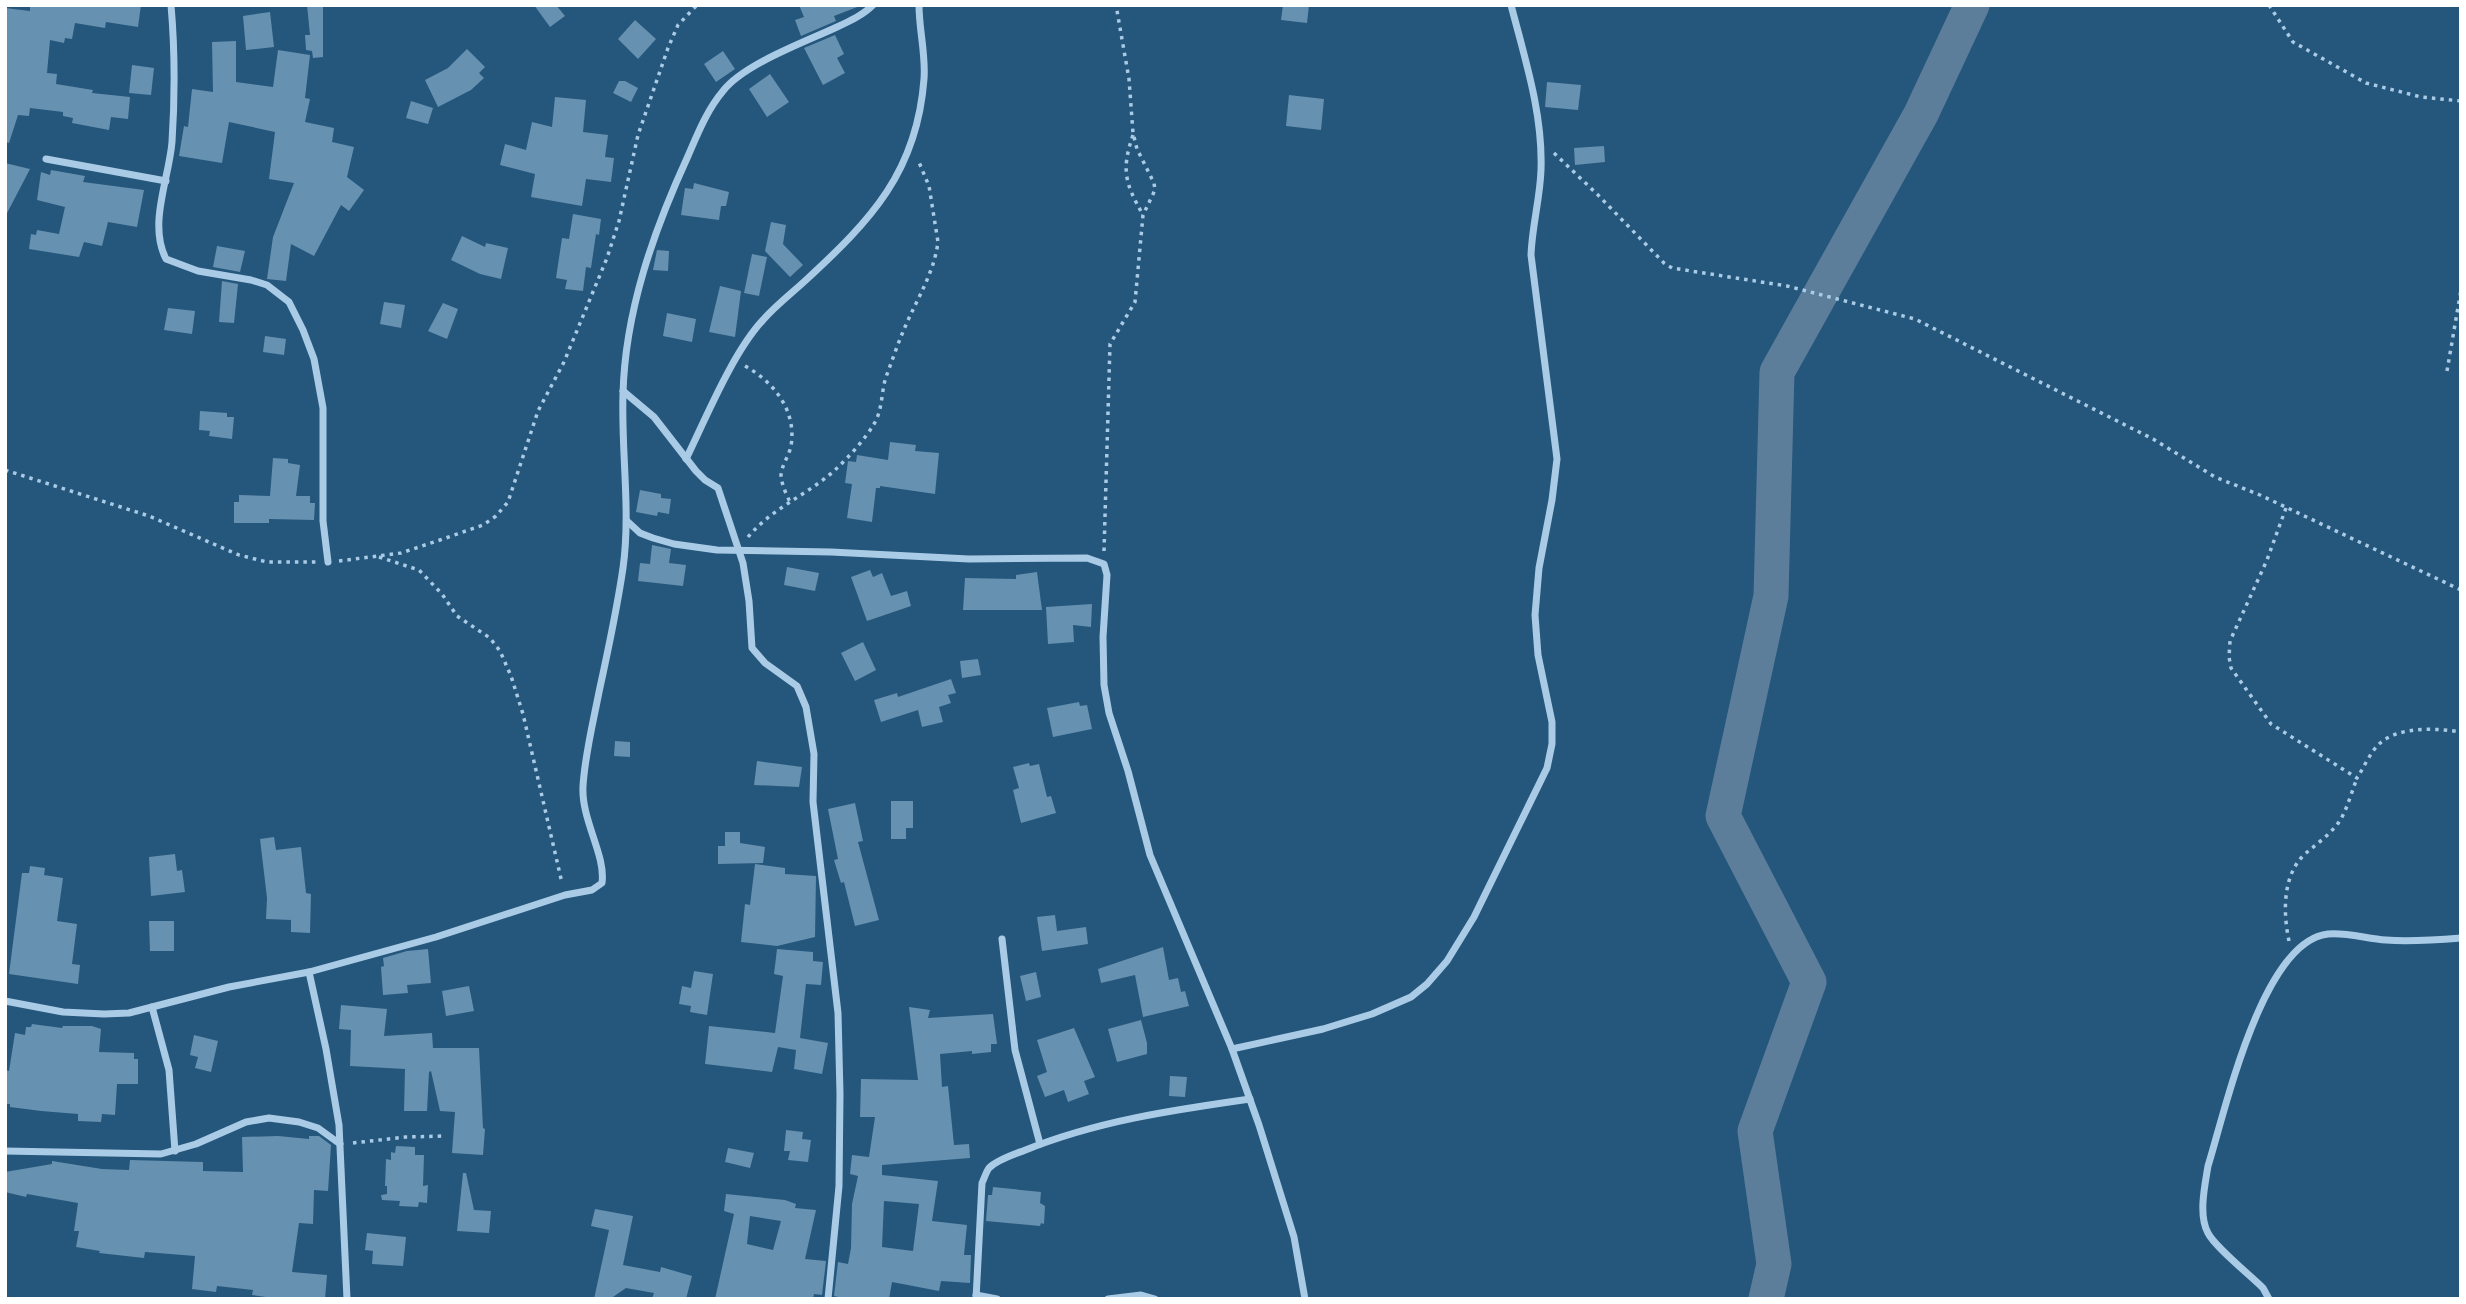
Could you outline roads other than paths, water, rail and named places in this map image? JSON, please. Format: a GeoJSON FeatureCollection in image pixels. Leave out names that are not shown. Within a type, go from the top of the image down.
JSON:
{"type":"FeatureCollection","features":[{"type":"Feature","properties":{"kind":"street"},"geometry":{"type":"LineString","coordinates":[[171,5],[175,86],[172,146],[159,235],[160,248],[166,260],[198,271],[267,285],[289,302],[314,359],[323,408],[323,521],[328,562]]}},
{"type":"Feature","properties":{"kind":"street"},"geometry":{"type":"LineString","coordinates":[[5,1002],[63,1012],[129,1013],[229,986],[309,972],[436,937],[565,895],[592,890],[602,883],[604,871],[582,799],[584,760],[621,580],[627,521],[622,438],[623,391],[628,338],[648,256],[663,211],[712,106],[724,89],[740,75],[855,18],[873,5]]}},
{"type":"Feature","properties":{"kind":"street"},"geometry":{"type":"LineString","coordinates":[[686,459],[748,339],[763,320],[822,266],[879,206],[891,187],[910,146],[924,78],[919,5]]}},
{"type":"Feature","properties":{"kind":"street"},"geometry":{"type":"LineString","coordinates":[[1232,1049],[1323,1029],[1372,1014],[1411,997],[1427,984],[1447,961],[1474,917],[1547,768],[1552,744],[1552,722],[1538,655],[1535,615],[1539,568],[1557,459],[1531,255],[1532,231],[1539,202],[1541,139],[1532,87],[1511,5]]}},
{"type":"Feature","properties":{"kind":"street"},"geometry":{"type":"LineString","coordinates":[[46,159],[166,181]]}},
{"type":"Feature","properties":{"kind":"street"},"geometry":{"type":"LineString","coordinates":[[623,391],[654,417],[703,479],[718,488],[739,548],[747,582],[752,648],[765,663],[797,685],[806,707],[814,754],[813,802],[838,1013],[838,1199],[828,1299]]}},
{"type":"Feature","properties":{"kind":"street"},"geometry":{"type":"LineString","coordinates":[[627,521],[640,533],[674,544],[969,559],[1087,558],[1104,564],[1108,575],[1103,637],[1104,685],[1109,713],[1128,771],[1150,855],[1232,1049],[1250,1099],[1294,1237],[1305,1299]]}},
{"type":"Feature","properties":{"kind":"street"},"geometry":{"type":"LineString","coordinates":[[2269,1299],[2263,1288],[2208,1235],[2204,1216],[2204,1188],[2208,1166],[2248,1034],[2279,972],[2303,944],[2330,933],[2388,940],[2461,938]]}},
{"type":"Feature","properties":{"kind":"street"},"geometry":{"type":"LineString","coordinates":[[1002,939],[1015,1050],[1040,1144]]}},
{"type":"Feature","properties":{"kind":"street"},"geometry":{"type":"LineString","coordinates":[[309,972],[326,1049],[340,1144],[346,1299]]}},
{"type":"Feature","properties":{"kind":"street"},"geometry":{"type":"LineString","coordinates":[[152,1007],[169,1070],[175,1151]]}},
{"type":"Feature","properties":{"kind":"street"},"geometry":{"type":"LineString","coordinates":[[997,1299],[976,1297],[982,1183],[989,1169],[1005,1158],[1040,1144],[1148,1114],[1250,1099]]}},
{"type":"Feature","properties":{"kind":"street"},"geometry":{"type":"LineString","coordinates":[[5,1151],[161,1154],[175,1151],[246,1122],[269,1118],[318,1128],[340,1144]]}},
{"type":"Feature","properties":{"kind":"street"},"geometry":{"type":"LineString","coordinates":[[1108,1299],[1141,1294],[1155,1299]]}},
{"type":"Feature","properties":{"kind":"waterway"},"geometry":{"type":"LineString","coordinates":[[1766,1299],[1774,1264],[1755,1131],[1809,982],[1723,816],[1771,596],[1777,372],[1921,114],[1972,5]]}}]}
